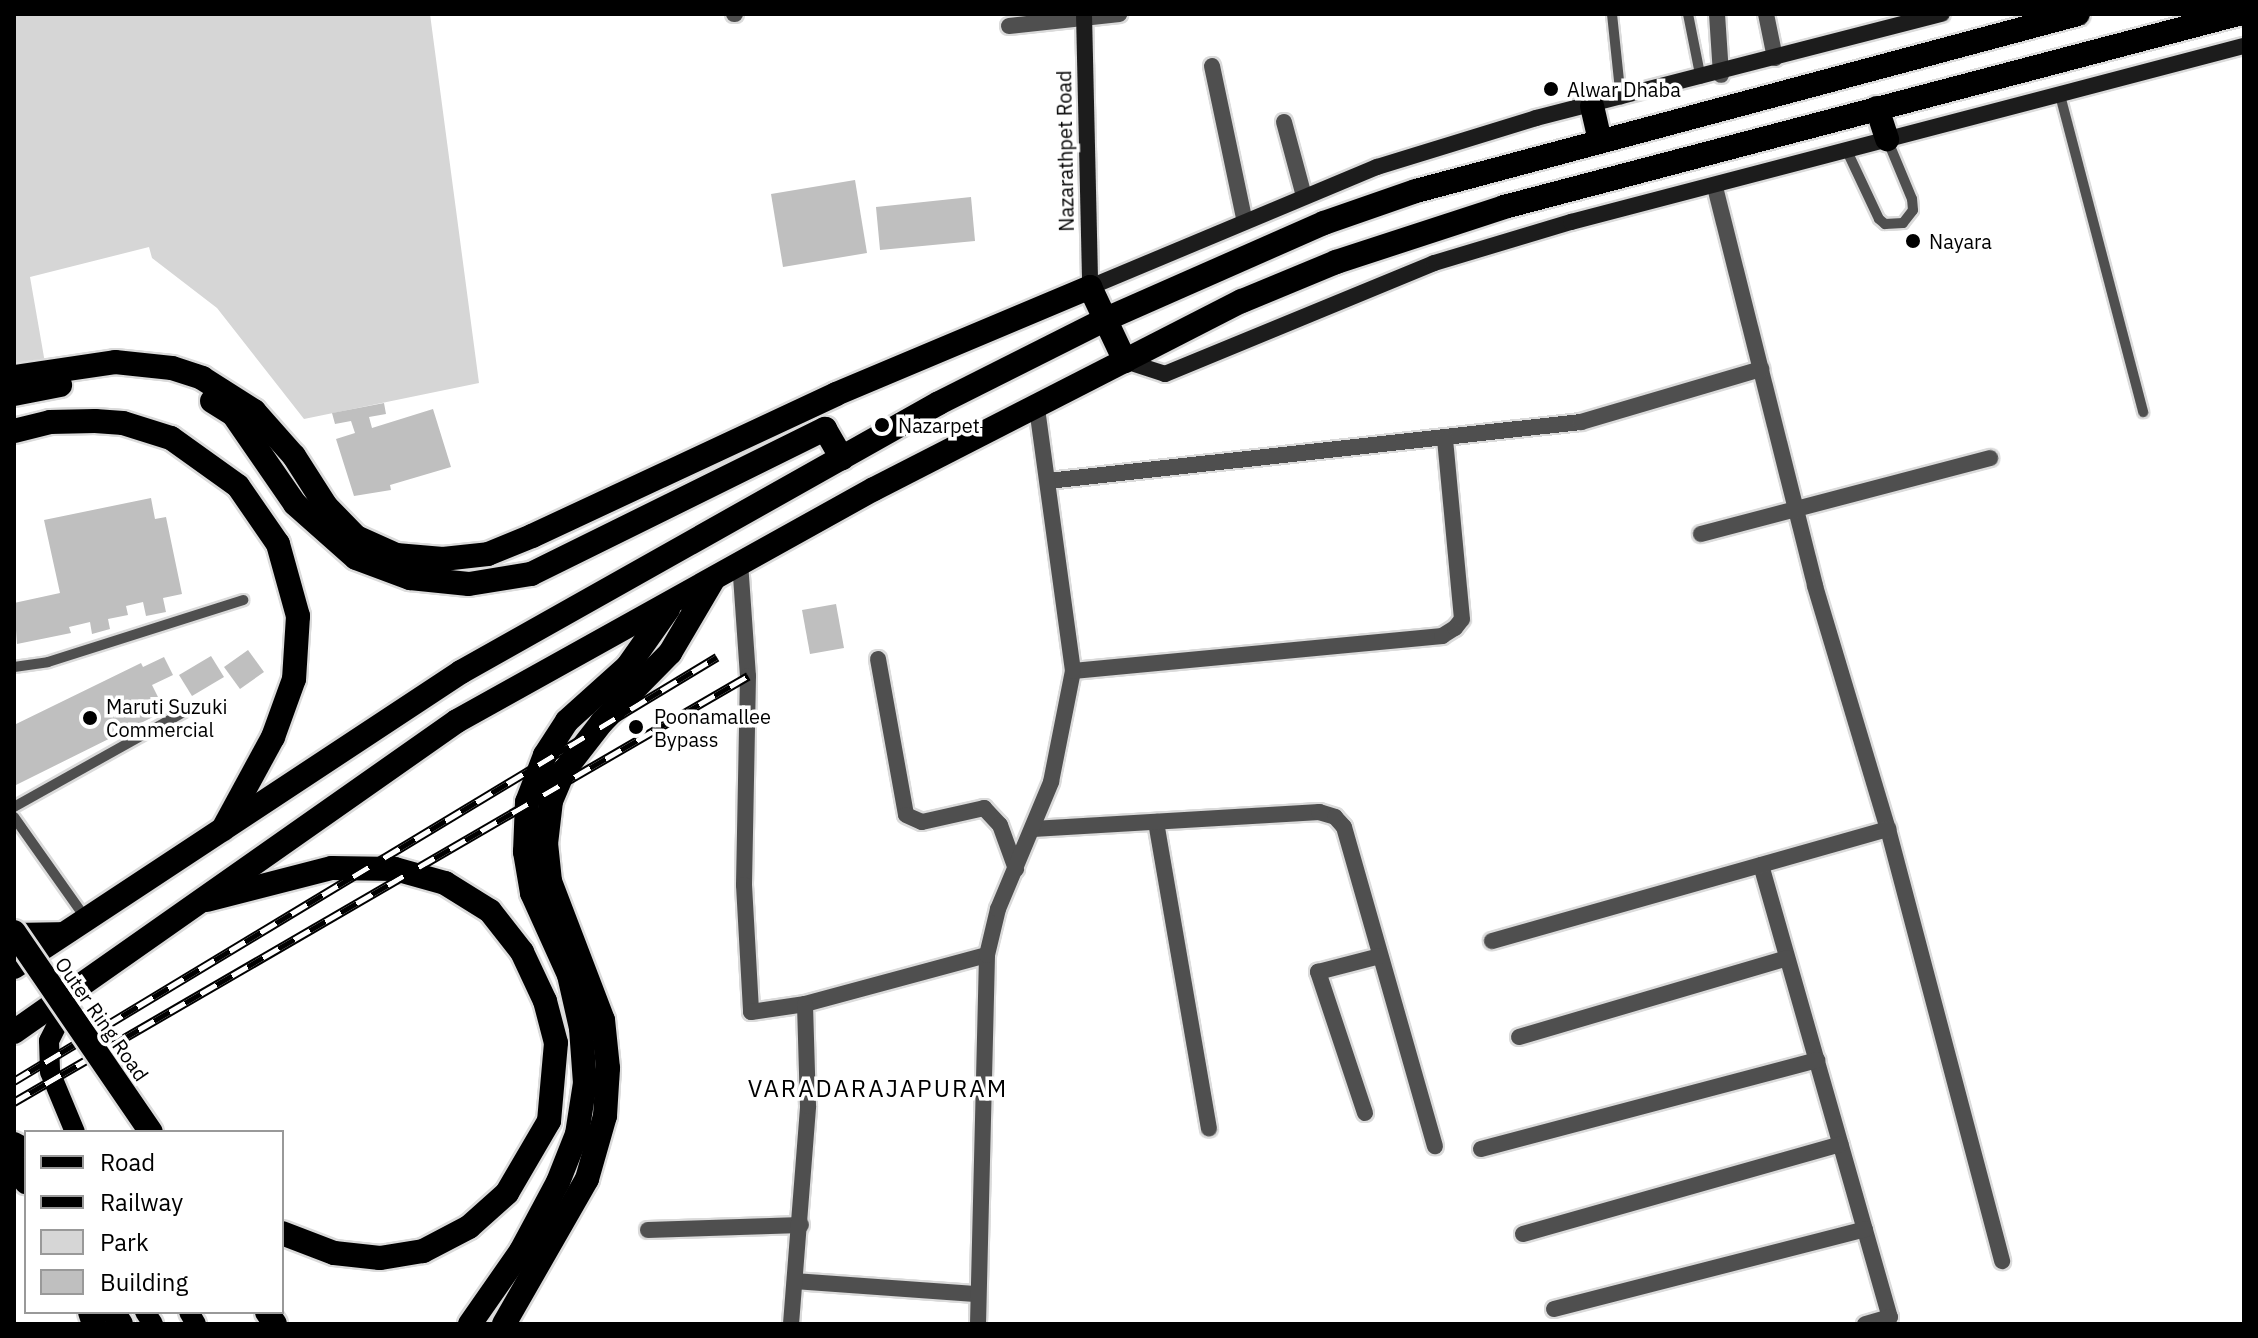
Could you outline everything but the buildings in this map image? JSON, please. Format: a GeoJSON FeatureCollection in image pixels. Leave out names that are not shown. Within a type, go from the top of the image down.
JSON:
{"type":"FeatureCollection","features":[{"type":"Feature","properties":{"kind":"highway"},"geometry":{"type":"LineString","coordinates":[[14,1032],[79,981],[457,721],[672,604],[740,562],[1242,301],[1433,227],[2238,14]]}},
{"type":"Feature","properties":{"kind":"highway"},"geometry":{"type":"LineString","coordinates":[[14,967],[461,672],[842,458],[1104,320],[1324,223],[1416,191],[2064,16]]}},
{"type":"Feature","properties":{"kind":"highway"},"geometry":{"type":"LineString","coordinates":[[1592,106],[1600,140]]}},
{"type":"Feature","properties":{"kind":"highway"},"geometry":{"type":"LineString","coordinates":[[1877,108],[1887,139]]}},
{"type":"Feature","properties":{"kind":"highway"},"geometry":{"type":"LineString","coordinates":[[14,377],[141,362],[202,378],[254,411],[294,456],[326,506],[356,537],[396,555],[443,559],[488,554],[532,536],[836,394],[1090,287],[1125,361]]}},
{"type":"Feature","properties":{"kind":"highway"},"geometry":{"type":"LineString","coordinates":[[14,394],[136,376],[186,386],[233,414],[295,504],[356,558],[410,578],[469,584],[531,574],[825,429],[842,458]]}},
{"type":"Feature","properties":{"kind":"highway"},"geometry":{"type":"LineString","coordinates":[[14,431],[50,422],[123,423],[197,452],[238,486],[278,544],[298,616],[294,679],[273,737],[221,831]]}},
{"type":"Feature","properties":{"kind":"highway"},"geometry":{"type":"LineString","coordinates":[[504,1324],[587,1179],[605,1116],[608,1068],[603,1020],[550,881],[546,844],[551,801],[564,771],[602,722],[670,653],[714,578]]}},
{"type":"Feature","properties":{"kind":"highway"},"geometry":{"type":"LineString","coordinates":[[470,1324],[521,1251],[558,1182],[577,1134],[585,1083],[581,1028],[569,975],[532,893],[525,852],[527,802],[545,755],[567,721],[628,666],[672,604]]}},
{"type":"Feature","properties":{"kind":"highway"},"geometry":{"type":"LineString","coordinates":[[188,905],[332,868],[395,869],[445,883],[490,911],[522,952],[545,1001],[556,1054],[549,1121],[507,1193],[469,1227],[423,1251],[380,1258],[334,1253],[284,1234]]}},
{"type":"Feature","properties":{"kind":"highway","name":"Outer Ring Road"},"geometry":{"type":"LineString","coordinates":[[14,932],[150,1130]]}},
{"type":"Feature","properties":{"kind":"main road"},"geometry":{"type":"LineString","coordinates":[[14,932],[79,926]]}},
{"type":"Feature","properties":{"kind":"main road"},"geometry":{"type":"LineString","coordinates":[[74,1130],[50,1072],[49,1041],[79,981]]}},
{"type":"Feature","properties":{"kind":"street"},"geometry":{"type":"LineString","coordinates":[[1009,26],[1119,14]]}},
{"type":"Feature","properties":{"kind":"street"},"geometry":{"type":"LineString","coordinates":[[1717,14],[1721,75]]}},
{"type":"Feature","properties":{"kind":"street"},"geometry":{"type":"LineString","coordinates":[[1766,14],[1775,58]]}},
{"type":"Feature","properties":{"kind":"street"},"geometry":{"type":"LineString","coordinates":[[1090,287],[1377,167],[1592,106],[1721,75],[1942,14]]}},
{"type":"Feature","properties":{"kind":"street","name":"Nazarathpet Road"},"geometry":{"type":"LineString","coordinates":[[1084,17],[1090,287]]}},
{"type":"Feature","properties":{"kind":"street"},"geometry":{"type":"LineString","coordinates":[[1125,361],[1165,374],[1434,263],[1571,222],[1715,187],[2244,46]]}},
{"type":"Feature","properties":{"kind":"street"},"geometry":{"type":"LineString","coordinates":[[1212,66],[1245,222]]}},
{"type":"Feature","properties":{"kind":"street"},"geometry":{"type":"LineString","coordinates":[[1284,122],[1304,196]]}},
{"type":"Feature","properties":{"kind":"street"},"geometry":{"type":"LineString","coordinates":[[1715,187],[1796,509],[1888,829],[2002,1261]]}},
{"type":"Feature","properties":{"kind":"street"},"geometry":{"type":"LineString","coordinates":[[1048,481],[1581,422],[1761,369]]}},
{"type":"Feature","properties":{"kind":"street"},"geometry":{"type":"LineString","coordinates":[[978,1324],[987,955],[998,909],[1051,782],[1073,671],[1037,407]]}},
{"type":"Feature","properties":{"kind":"street"},"geometry":{"type":"LineString","coordinates":[[1073,671],[1442,636],[1455,628],[1462,619],[1445,439]]}},
{"type":"Feature","properties":{"kind":"street"},"geometry":{"type":"LineString","coordinates":[[1701,534],[1990,458]]}},
{"type":"Feature","properties":{"kind":"street"},"geometry":{"type":"LineString","coordinates":[[740,562],[748,676],[744,885],[750,1006],[757,1014],[805,1004],[987,955]]}},
{"type":"Feature","properties":{"kind":"street"},"geometry":{"type":"LineString","coordinates":[[878,659],[906,815],[922,822],[984,808],[1000,825],[1016,869]]}},
{"type":"Feature","properties":{"kind":"street"},"geometry":{"type":"LineString","coordinates":[[1033,829],[1319,812],[1335,817],[1344,827],[1435,1146]]}},
{"type":"Feature","properties":{"kind":"street"},"geometry":{"type":"LineString","coordinates":[[1156,822],[1209,1128]]}},
{"type":"Feature","properties":{"kind":"street"},"geometry":{"type":"LineString","coordinates":[[1492,941],[1888,829]]}},
{"type":"Feature","properties":{"kind":"street"},"geometry":{"type":"LineString","coordinates":[[1761,865],[1890,1317],[1865,1324]]}},
{"type":"Feature","properties":{"kind":"street"},"geometry":{"type":"LineString","coordinates":[[1365,1113],[1318,972],[1380,956]]}},
{"type":"Feature","properties":{"kind":"street"},"geometry":{"type":"LineString","coordinates":[[1519,1037],[1787,958]]}},
{"type":"Feature","properties":{"kind":"street"},"geometry":{"type":"LineString","coordinates":[[791,1324],[808,1106],[805,1004]]}},
{"type":"Feature","properties":{"kind":"street"},"geometry":{"type":"LineString","coordinates":[[1481,1149],[1817,1060]]}},
{"type":"Feature","properties":{"kind":"street"},"geometry":{"type":"LineString","coordinates":[[1523,1234],[1841,1144]]}},
{"type":"Feature","properties":{"kind":"street"},"geometry":{"type":"LineString","coordinates":[[648,1230],[801,1225]]}},
{"type":"Feature","properties":{"kind":"street"},"geometry":{"type":"LineString","coordinates":[[1554,1309],[1865,1229]]}},
{"type":"Feature","properties":{"kind":"street"},"geometry":{"type":"LineString","coordinates":[[795,1281],[978,1294]]}},
{"type":"Feature","properties":{"kind":"lane"},"geometry":{"type":"LineString","coordinates":[[1612,14],[1621,100]]}},
{"type":"Feature","properties":{"kind":"lane"},"geometry":{"type":"LineString","coordinates":[[1688,14],[1701,79]]}},
{"type":"Feature","properties":{"kind":"lane"},"geometry":{"type":"LineString","coordinates":[[2060,95],[2143,412]]}},
{"type":"Feature","properties":{"kind":"lane"},"geometry":{"type":"LineString","coordinates":[[1847,151],[1879,219],[1885,224],[1903,223],[1913,210],[1912,199],[1887,139]]}},
{"type":"Feature","properties":{"kind":"lane"},"geometry":{"type":"LineString","coordinates":[[14,667],[62,658],[243,600]]}},
{"type":"Feature","properties":{"kind":"lane"},"geometry":{"type":"LineString","coordinates":[[14,807],[186,711]]}},
{"type":"Feature","properties":{"kind":"lane"},"geometry":{"type":"LineString","coordinates":[[14,817],[79,926]]}},
{"type":"Feature","properties":{"kind":"green space"},"geometry":{"type":"Polygon","coordinates":[[[14,14],[430,14],[479,383],[304,419],[217,308],[152,258],[149,247],[30,277],[45,363],[14,369],[14,14]]]}},
{"type":"Feature","properties":{"kind":"railway"},"geometry":{"type":"LineString","coordinates":[[14,1081],[717,657]]}},
{"type":"Feature","properties":{"kind":"railway"},"geometry":{"type":"LineString","coordinates":[[14,1102],[748,676]]}},
{"type":"Feature","properties":{"kind":"place","name":"Alwar Dhaba"},"geometry":{"type":"Point","coordinates":[1551,89]}},
{"type":"Feature","properties":{"kind":"place","name":"Nayara"},"geometry":{"type":"Point","coordinates":[1913,241]}},
{"type":"Feature","properties":{"kind":"place","name":"Nazarpet"},"geometry":{"type":"Point","coordinates":[882,425]}},
{"type":"Feature","properties":{"kind":"place","name":"Maruti Suzuki Commercial"},"geometry":{"type":"Point","coordinates":[90,718]}},
{"type":"Feature","properties":{"kind":"place","name":"Poonamallee Bypass"},"geometry":{"type":"Point","coordinates":[636,727]}},
{"type":"Feature","properties":{"kind":"district","name":"VARADARAJAPURAM"},"geometry":{"type":"Point","coordinates":[878,1089]}}]}
